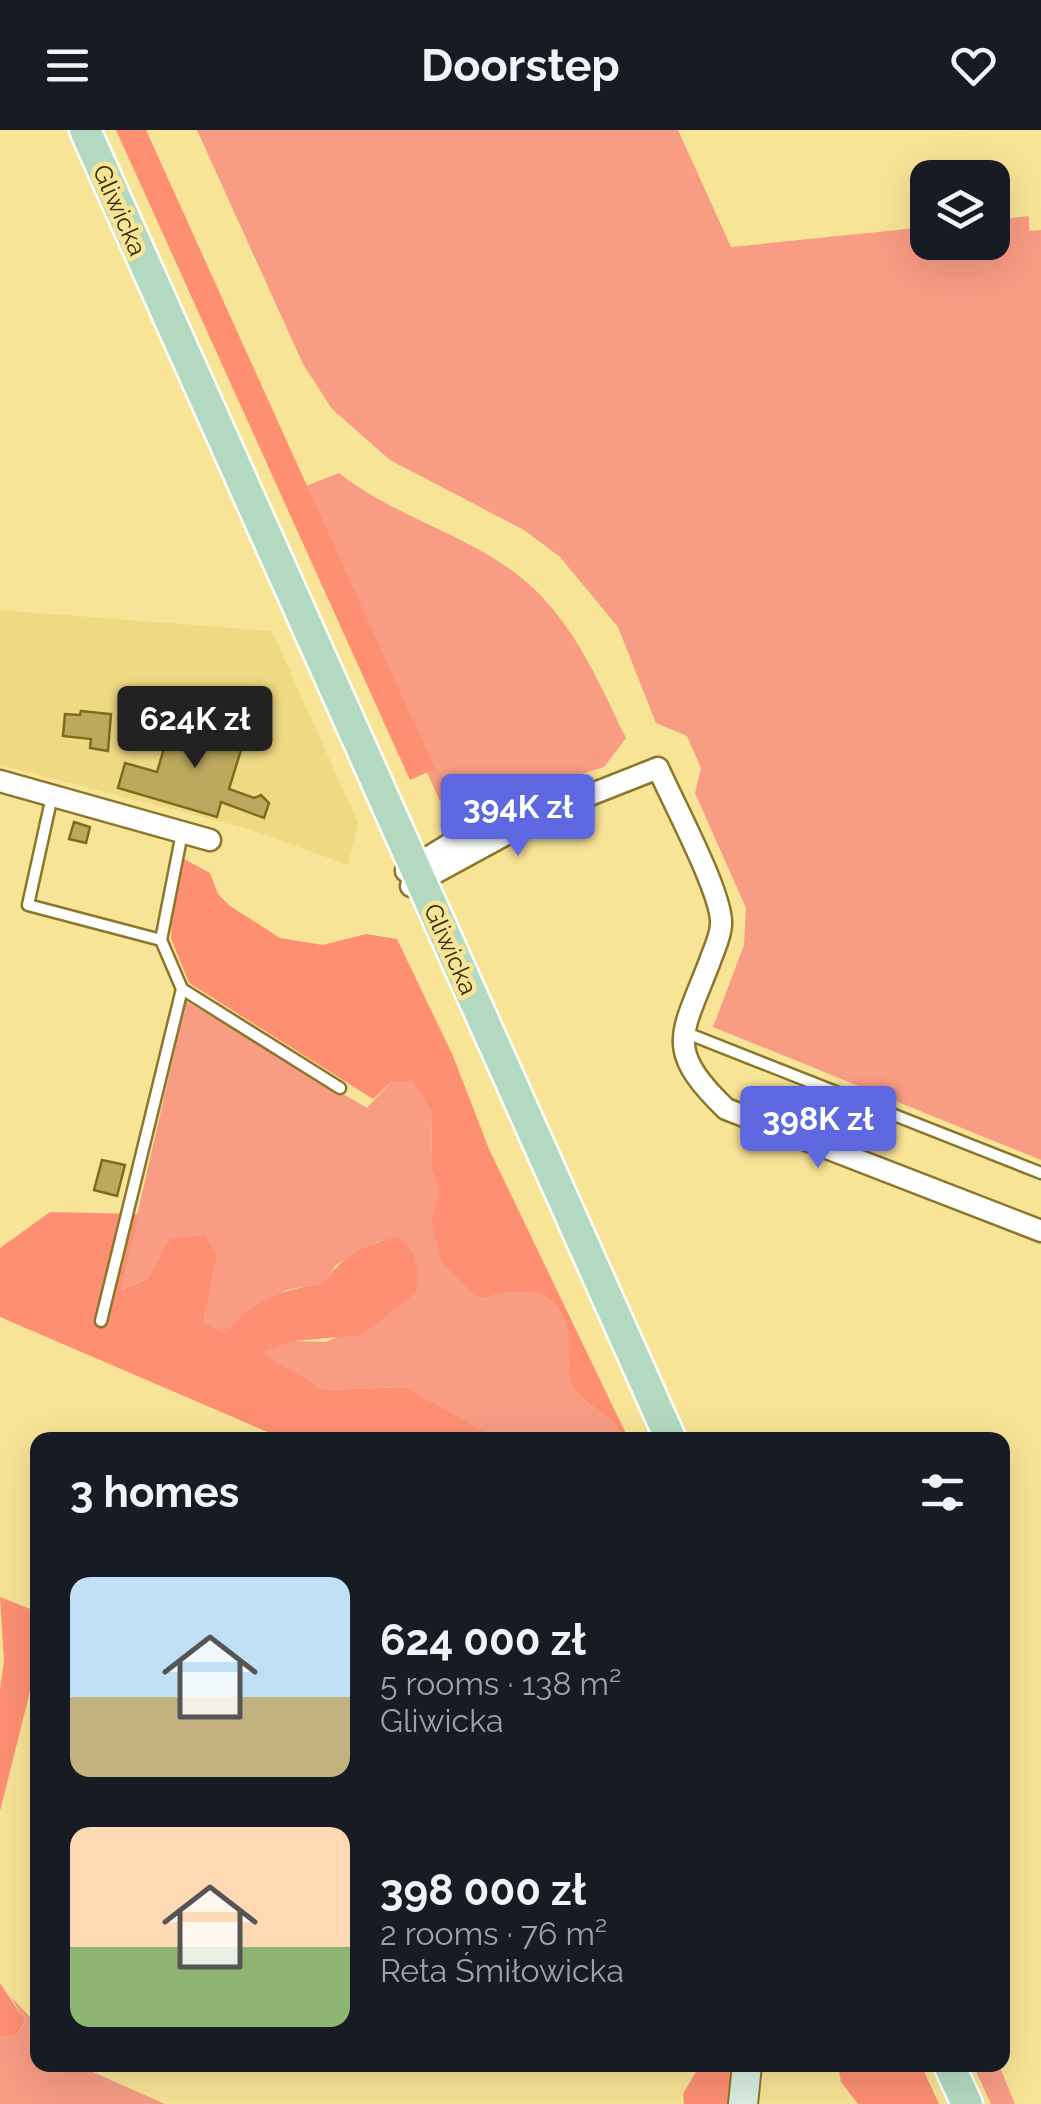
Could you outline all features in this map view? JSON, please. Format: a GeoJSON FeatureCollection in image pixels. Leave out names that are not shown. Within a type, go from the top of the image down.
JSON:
{"type":"FeatureCollection","features":[{"type":"Feature","properties":{"kind":"main road","name":"Gliwicka"},"geometry":{"type":"LineString","coordinates":[[85,130],[413,876],[666,1432]]}},
{"type":"Feature","properties":{"kind":"main road"},"geometry":{"type":"LineString","coordinates":[[952,2072],[966,2104]]}},
{"type":"Feature","properties":{"kind":"street"},"geometry":{"type":"LineString","coordinates":[[413,876],[463,836],[539,815],[658,768],[716,899],[722,922],[683,1032],[684,1055],[694,1078],[726,1109],[1041,1231]]}},
{"type":"Feature","properties":{"kind":"street"},"geometry":{"type":"LineString","coordinates":[[0,781],[210,840]]}},
{"type":"Feature","properties":{"kind":"street"},"geometry":{"type":"LineString","coordinates":[[743,2104],[746,2072]]}},
{"type":"Feature","properties":{"kind":"lane"},"geometry":{"type":"LineString","coordinates":[[52,796],[28,904],[161,940]]}},
{"type":"Feature","properties":{"kind":"lane"},"geometry":{"type":"LineString","coordinates":[[182,832],[161,940],[182,989],[340,1088]]}},
{"type":"Feature","properties":{"kind":"lane"},"geometry":{"type":"LineString","coordinates":[[101,1321],[182,989]]}},
{"type":"Feature","properties":{"kind":"lane"},"geometry":{"type":"LineString","coordinates":[[683,1032],[1041,1173]]}},
{"type":"Feature","properties":{"kind":"shaded area"},"geometry":{"type":"Polygon","coordinates":[[[116,130],[146,130],[435,769],[410,780],[116,130]]]}},
{"type":"Feature","properties":{"kind":"shaded area"},"geometry":{"type":"Polygon","coordinates":[[[197,130],[678,130],[731,247],[910,229],[910,260],[1010,260],[1010,218],[1029,216],[1029,231],[1041,230],[1041,1160],[713,1027],[744,945],[746,908],[695,793],[701,768],[687,736],[656,723],[618,627],[560,557],[524,530],[390,460],[332,409],[303,364],[197,130]]]}},
{"type":"Feature","properties":{"kind":"shaded area"},"geometry":{"type":"Polygon","coordinates":[[[339,473],[381,501],[493,558],[534,588],[580,648],[626,738],[604,767],[476,807],[440,801],[298,489],[339,473]]]}},
{"type":"Feature","properties":{"kind":"shaded area"},"geometry":{"type":"Polygon","coordinates":[[[0,610],[272,631],[358,823],[348,865],[249,829],[0,765],[0,610]]]}},
{"type":"Feature","properties":{"kind":"shaded area"},"geometry":{"type":"Polygon","coordinates":[[[173,853],[210,873],[218,894],[230,906],[280,938],[323,945],[366,934],[397,939],[453,1056],[489,1149],[625,1432],[620,1432],[572,1385],[566,1327],[551,1302],[528,1292],[479,1299],[441,1261],[431,1217],[439,1191],[431,1169],[432,1114],[412,1081],[392,1081],[373,1099],[189,983],[171,939],[173,853]]]}},
{"type":"Feature","properties":{"kind":"shaded area"},"geometry":{"type":"Polygon","coordinates":[[[186,1001],[367,1108],[392,1081],[412,1081],[432,1114],[431,1169],[439,1191],[431,1217],[463,1282],[479,1299],[527,1292],[551,1301],[566,1326],[572,1385],[620,1432],[486,1432],[406,1387],[325,1390],[259,1353],[294,1341],[326,1342],[388,1312],[416,1293],[379,1241],[336,1265],[324,1283],[286,1290],[226,1334],[204,1321],[217,1256],[169,1239],[147,1279],[120,1290],[186,1001]]]}},
{"type":"Feature","properties":{"kind":"shaded area"},"geometry":{"type":"Polygon","coordinates":[[[50,1212],[138,1214],[121,1290],[147,1279],[169,1239],[205,1235],[217,1256],[204,1321],[226,1334],[258,1304],[281,1293],[324,1283],[356,1252],[397,1237],[410,1249],[416,1262],[416,1293],[361,1335],[294,1341],[261,1353],[325,1390],[406,1387],[486,1432],[267,1432],[0,1317],[0,1248],[50,1212]]]}},
{"type":"Feature","properties":{"kind":"shaded area"},"geometry":{"type":"Polygon","coordinates":[[[0,1597],[30,1609],[30,1691],[0,1811],[0,1690],[4,1660],[0,1597]]]}},
{"type":"Feature","properties":{"kind":"shaded area"},"geometry":{"type":"Polygon","coordinates":[[[0,1983],[25,2021],[17,2035],[0,2037],[0,1983]]]}},
{"type":"Feature","properties":{"kind":"shaded area"},"geometry":{"type":"Polygon","coordinates":[[[11,1997],[30,2017],[30,2072],[93,2072],[165,2104],[0,2104],[0,2037],[17,2035],[25,2022],[11,1997]]]}},
{"type":"Feature","properties":{"kind":"shaded area"},"geometry":{"type":"Polygon","coordinates":[[[696,2072],[733,2072],[730,2104],[684,2104],[683,2094],[696,2072]]]}},
{"type":"Feature","properties":{"kind":"shaded area"},"geometry":{"type":"Polygon","coordinates":[[[839,2072],[924,2072],[939,2104],[858,2104],[841,2082],[839,2072]]]}},
{"type":"Feature","properties":{"kind":"shaded area"},"geometry":{"type":"Polygon","coordinates":[[[976,2072],[1002,2072],[1015,2104],[991,2104],[976,2072]]]}},
{"type":"Feature","properties":{"kind":"building"},"geometry":{"type":"Polygon","coordinates":[[[81,711],[111,714],[108,751],[90,748],[91,739],[63,736],[65,714],[80,715],[81,711]]]}},
{"type":"Feature","properties":{"kind":"building"},"geometry":{"type":"Polygon","coordinates":[[[174,715],[245,737],[229,789],[254,798],[261,795],[269,803],[264,818],[221,802],[217,817],[118,788],[125,763],[157,772],[174,715]]]}},
{"type":"Feature","properties":{"kind":"building"},"geometry":{"type":"Polygon","coordinates":[[[74,822],[90,827],[86,843],[69,839],[74,822]]]}},
{"type":"Feature","properties":{"kind":"building"},"geometry":{"type":"Polygon","coordinates":[[[102,1160],[125,1165],[117,1196],[94,1190],[102,1160]]]}}]}
